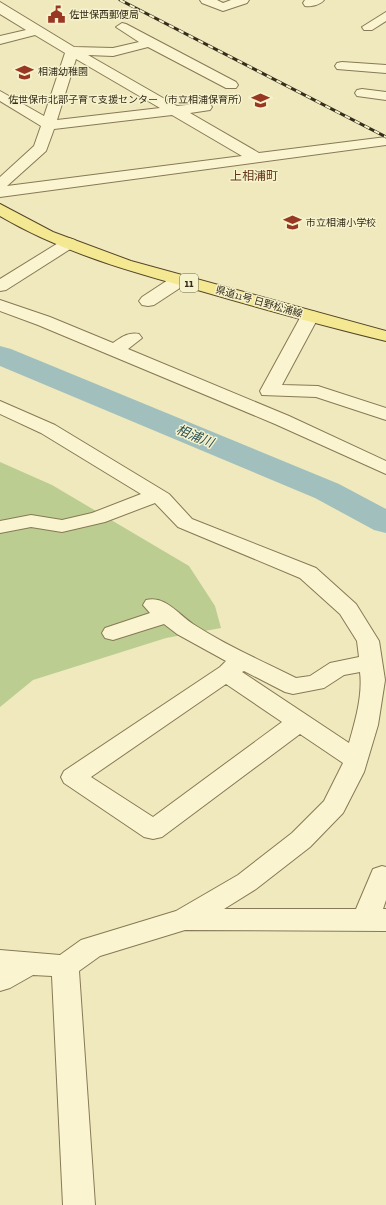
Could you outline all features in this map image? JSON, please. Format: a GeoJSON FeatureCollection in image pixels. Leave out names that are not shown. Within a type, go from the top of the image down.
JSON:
{"type":"FeatureCollection","features":[{"type":"Feature","properties":{"kind":"main road","name":"県道11号 日野松浦線"},"geometry":{"type":"LineString","coordinates":[[0,209],[46,234],[150,272],[386,336]]}},
{"type":"Feature","properties":{"kind":"street"},"geometry":{"type":"LineString","coordinates":[[206,0],[223,7],[243,0]]}},
{"type":"Feature","properties":{"kind":"street"},"geometry":{"type":"LineString","coordinates":[[1,7],[4,11],[34,29],[177,110],[257,158]]}},
{"type":"Feature","properties":{"kind":"street"},"geometry":{"type":"LineString","coordinates":[[376,30],[386,16]]}},
{"type":"Feature","properties":{"kind":"street"},"geometry":{"type":"LineString","coordinates":[[122,27],[228,83],[207,87]]}},
{"type":"Feature","properties":{"kind":"street"},"geometry":{"type":"LineString","coordinates":[[0,34],[34,29]]}},
{"type":"Feature","properties":{"kind":"street"},"geometry":{"type":"LineString","coordinates":[[0,40],[34,29]]}},
{"type":"Feature","properties":{"kind":"street"},"geometry":{"type":"LineString","coordinates":[[72,51],[113,52],[150,43]]}},
{"type":"Feature","properties":{"kind":"street"},"geometry":{"type":"LineString","coordinates":[[0,185],[41,148],[50,125],[72,51]]}},
{"type":"Feature","properties":{"kind":"street"},"geometry":{"type":"LineString","coordinates":[[352,63],[386,69]]}},
{"type":"Feature","properties":{"kind":"street"},"geometry":{"type":"LineString","coordinates":[[366,92],[386,96]]}},
{"type":"Feature","properties":{"kind":"street"},"geometry":{"type":"LineString","coordinates":[[0,95],[50,125],[205,107]]}},
{"type":"Feature","properties":{"kind":"street"},"geometry":{"type":"LineString","coordinates":[[0,192],[383,143]]}},
{"type":"Feature","properties":{"kind":"street"},"geometry":{"type":"LineString","coordinates":[[0,286],[69,243]]}},
{"type":"Feature","properties":{"kind":"street"},"geometry":{"type":"LineString","coordinates":[[0,273],[19,273]]}},
{"type":"Feature","properties":{"kind":"street"},"geometry":{"type":"LineString","coordinates":[[148,301],[180,280]]}},
{"type":"Feature","properties":{"kind":"street"},"geometry":{"type":"LineString","coordinates":[[0,305],[44,321],[114,350],[386,468]]}},
{"type":"Feature","properties":{"kind":"street"},"geometry":{"type":"LineString","coordinates":[[269,391],[310,316]]}},
{"type":"Feature","properties":{"kind":"street"},"geometry":{"type":"LineString","coordinates":[[114,350],[133,338]]}},
{"type":"Feature","properties":{"kind":"street"},"geometry":{"type":"LineString","coordinates":[[227,398],[269,391],[298,390],[318,392],[386,414]]}},
{"type":"Feature","properties":{"kind":"street"},"geometry":{"type":"LineString","coordinates":[[0,407],[48,428],[158,496],[177,513],[185,523],[308,573],[348,609],[368,641],[376,670],[366,725],[356,760],[352,772],[334,807],[301,840],[247,882],[185,919],[90,948],[65,966],[0,961]]}},
{"type":"Feature","properties":{"kind":"street"},"geometry":{"type":"LineString","coordinates":[[0,527],[31,521],[62,526],[98,518],[158,496]]}},
{"type":"Feature","properties":{"kind":"street"},"geometry":{"type":"LineString","coordinates":[[113,633],[161,610],[234,667],[299,722],[356,760]]}},
{"type":"Feature","properties":{"kind":"street"},"geometry":{"type":"LineString","coordinates":[[234,667],[293,686],[316,683],[338,668],[376,670]]}},
{"type":"Feature","properties":{"kind":"street"},"geometry":{"type":"LineString","coordinates":[[234,667],[73,777],[153,830],[299,722]]}},
{"type":"Feature","properties":{"kind":"street"},"geometry":{"type":"LineString","coordinates":[[185,919],[376,920],[382,876]]}},
{"type":"Feature","properties":{"kind":"street"},"geometry":{"type":"LineString","coordinates":[[0,980],[30,963]]}},
{"type":"Feature","properties":{"kind":"street"},"geometry":{"type":"LineString","coordinates":[[65,966],[79,1205]]}},
{"type":"Feature","properties":{"kind":"green space"},"geometry":{"type":"Polygon","coordinates":[[[0,462],[52,485],[189,566],[215,606],[221,628],[166,638],[33,680],[0,707],[0,462]]]}},
{"type":"Feature","properties":{"kind":"waterway","name":"相浦川"},"geometry":{"type":"LineString","coordinates":[[0,355],[327,491],[386,523]]}},
{"type":"Feature","properties":{"kind":"railway"},"geometry":{"type":"LineString","coordinates":[[120,0],[386,137]]}},
{"type":"Feature","properties":{"kind":"place","name":"佐世保西郵便局"},"geometry":{"type":"Point","coordinates":[56,15]}},
{"type":"Feature","properties":{"kind":"place","name":"相浦幼稚園"},"geometry":{"type":"Point","coordinates":[25,72]}},
{"type":"Feature","properties":{"kind":"place","name":"佐世保市北部子育て支援センター（市立相浦保育所）"},"geometry":{"type":"Point","coordinates":[261,100]}},
{"type":"Feature","properties":{"kind":"place","name":"市立相浦小学校"},"geometry":{"type":"Point","coordinates":[293,223]}},
{"type":"Feature","properties":{"kind":"district","name":"上相浦町"},"geometry":{"type":"Point","coordinates":[254,176]}}]}
